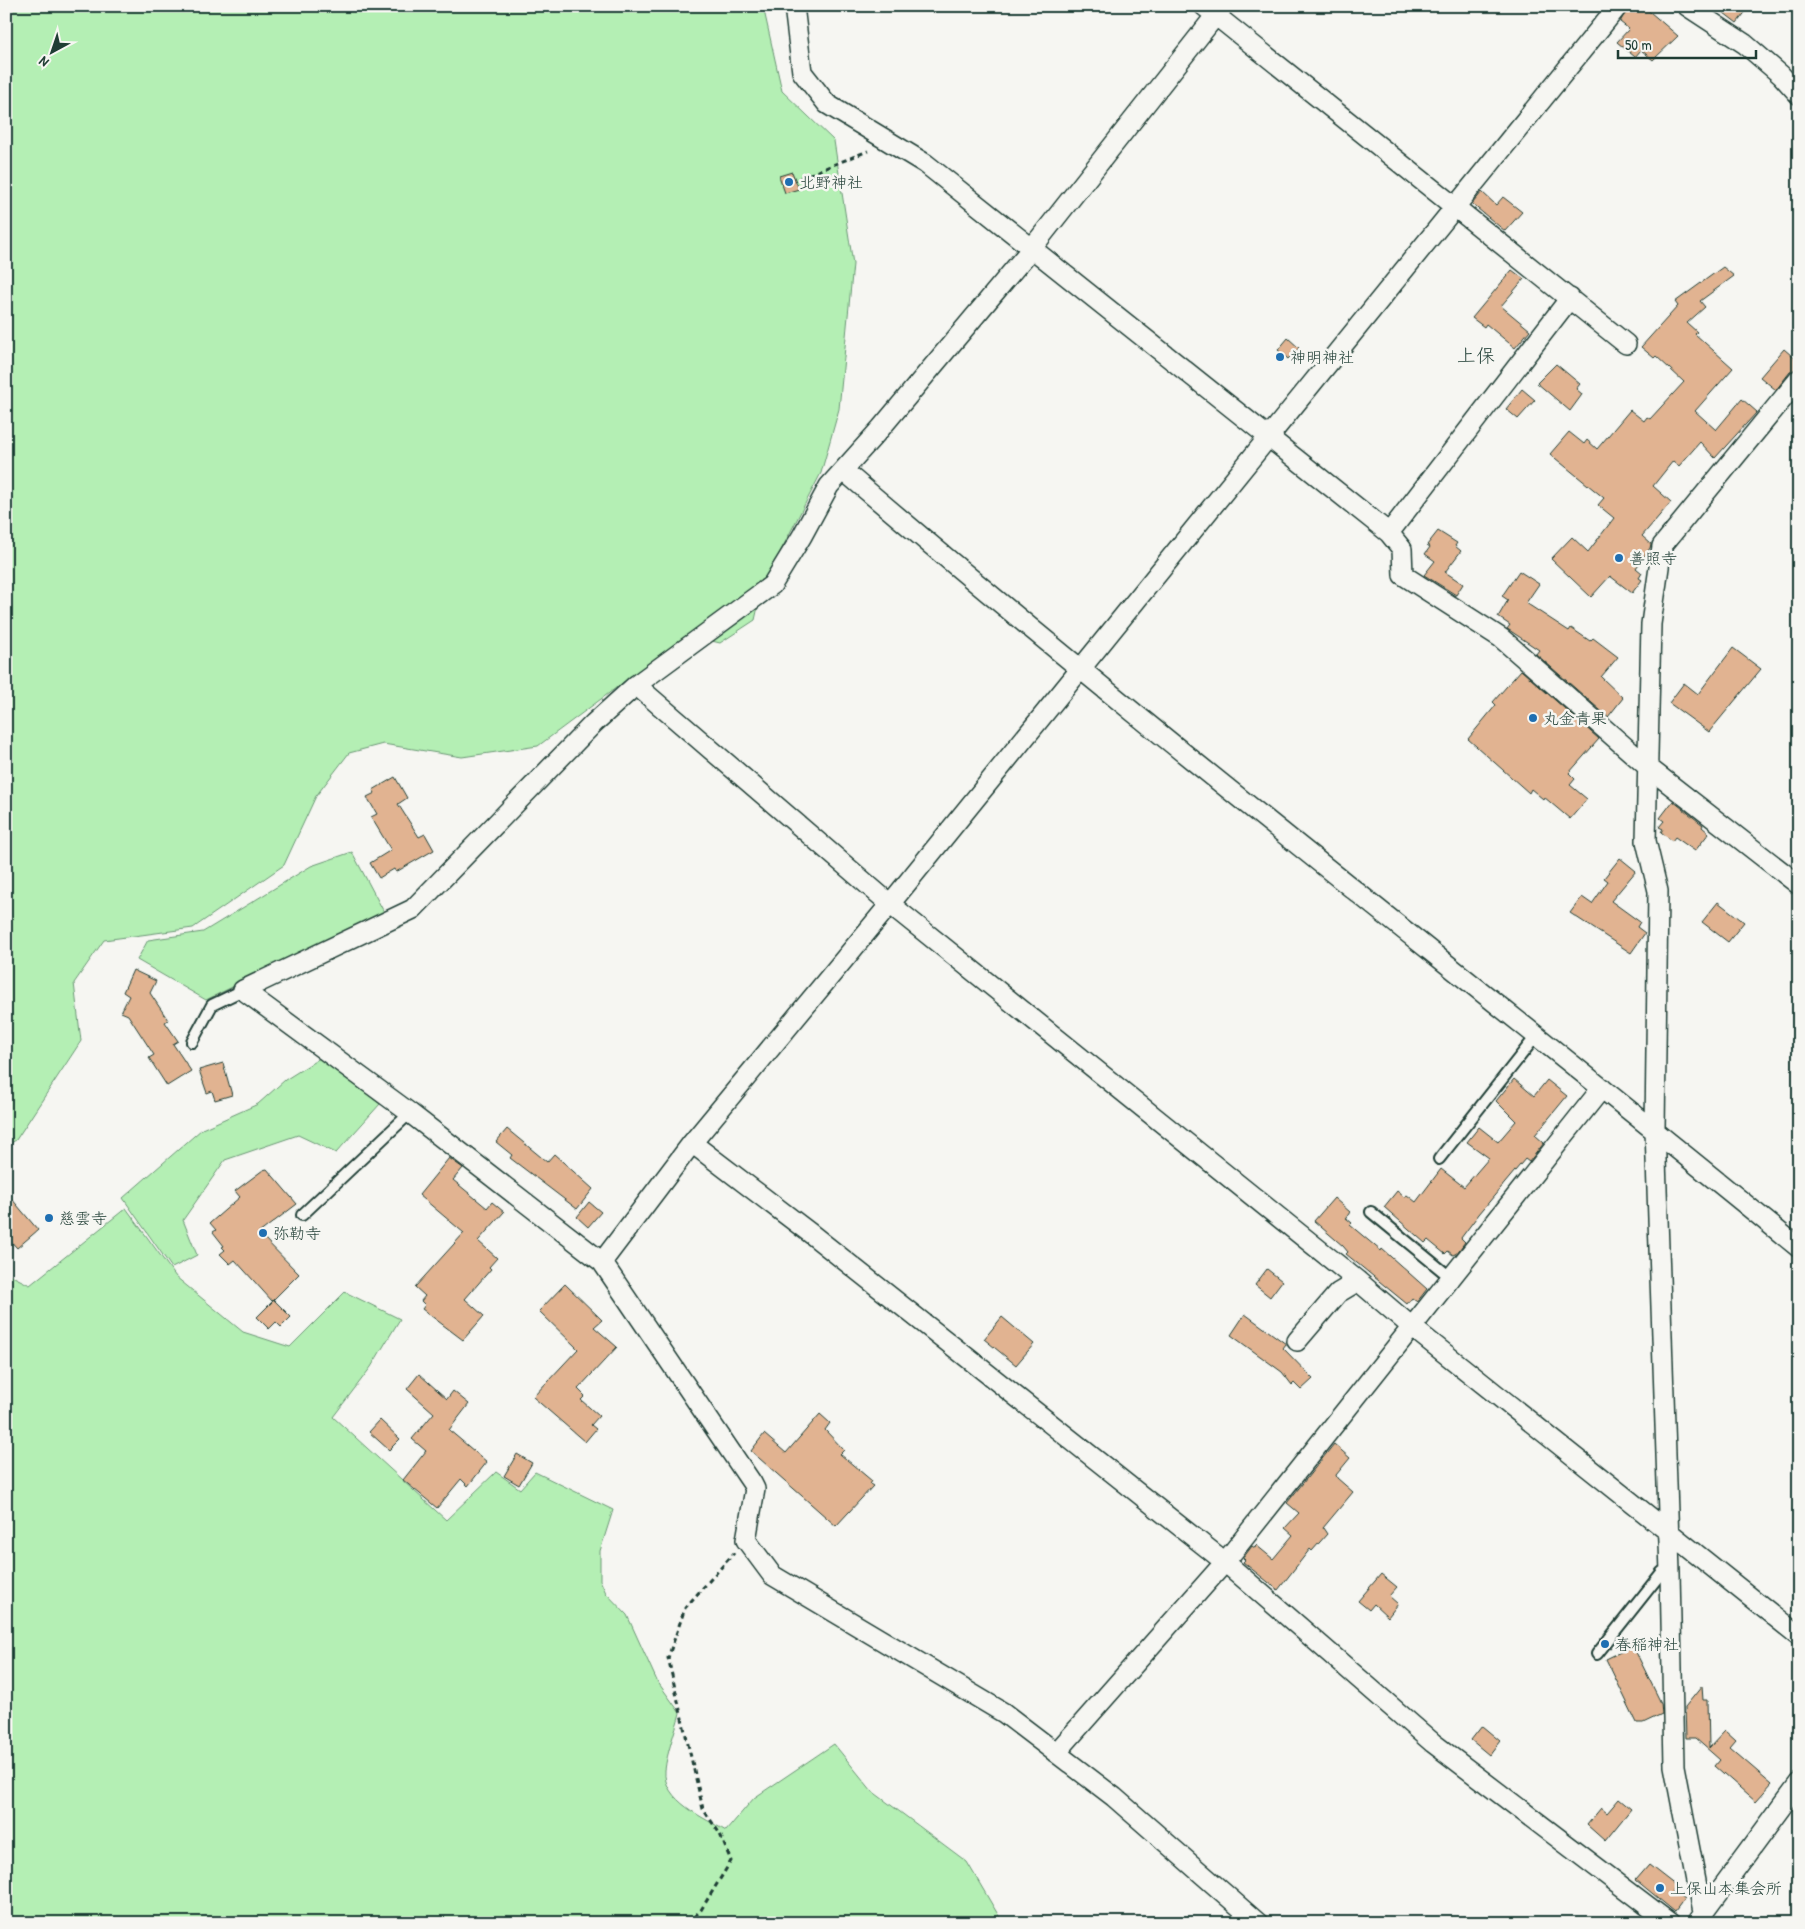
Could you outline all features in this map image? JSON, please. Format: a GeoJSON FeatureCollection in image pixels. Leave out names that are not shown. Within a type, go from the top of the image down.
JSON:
{"type":"FeatureCollection","features":[{"type":"Feature","properties":{"kind":"street"},"geometry":{"type":"LineString","coordinates":[[794,6],[802,72],[827,104],[926,164],[1389,533],[1402,549],[1403,575],[1501,638],[1648,768],[1799,885]]}},
{"type":"Feature","properties":{"kind":"street"},"geometry":{"type":"LineString","coordinates":[[602,1262],[692,1143],[890,904],[1270,438],[1454,207],[1618,6]]}},
{"type":"Feature","properties":{"kind":"street"},"geometry":{"type":"LineString","coordinates":[[1687,6],[1745,44],[1781,75],[1799,95]]}},
{"type":"Feature","properties":{"kind":"street"},"geometry":{"type":"LineString","coordinates":[[1258,1923],[1114,1797],[1004,1713],[772,1574],[746,1540],[755,1489],[752,1483],[602,1262],[410,1113],[243,990],[413,909],[594,723],[636,685],[772,584],[802,536],[829,486],[844,471],[1032,248],[1214,9],[1454,207],[1626,344]]}},
{"type":"Feature","properties":{"kind":"street"},"geometry":{"type":"LineString","coordinates":[[1389,533],[1570,298]]}},
{"type":"Feature","properties":{"kind":"street"},"geometry":{"type":"LineString","coordinates":[[1701,1920],[1674,1766],[1670,1572],[1655,1130],[1658,891],[1646,841],[1651,624],[1662,546],[1799,379]]}},
{"type":"Feature","properties":{"kind":"street"},"geometry":{"type":"LineString","coordinates":[[844,471],[1080,670],[1537,1035],[1799,1248]]}},
{"type":"Feature","properties":{"kind":"street"},"geometry":{"type":"LineString","coordinates":[[636,685],[890,904],[1358,1281],[1413,1328],[1799,1636]]}},
{"type":"Feature","properties":{"kind":"street"},"geometry":{"type":"LineString","coordinates":[[1056,1753],[1225,1562],[1318,1442],[1413,1328],[1450,1277],[1602,1088]]}},
{"type":"Feature","properties":{"kind":"street"},"geometry":{"type":"LineString","coordinates":[[692,1143],[832,1250],[1225,1562],[1433,1743],[1670,1923]]}},
{"type":"Feature","properties":{"kind":"street"},"geometry":{"type":"LineString","coordinates":[[1298,1341],[1338,1293],[1358,1281]]}},
{"type":"Feature","properties":{"kind":"street"},"geometry":{"type":"LineString","coordinates":[[1701,1920],[1799,1783]]}},
{"type":"Feature","properties":{"kind":"lane"},"geometry":{"type":"LineString","coordinates":[[192,1042],[212,1005],[243,990]]}},
{"type":"Feature","properties":{"kind":"lane"},"geometry":{"type":"LineString","coordinates":[[1439,1159],[1537,1035]]}},
{"type":"Feature","properties":{"kind":"lane"},"geometry":{"type":"LineString","coordinates":[[302,1215],[410,1113]]}},
{"type":"Feature","properties":{"kind":"lane"},"geometry":{"type":"LineString","coordinates":[[1371,1212],[1450,1277]]}},
{"type":"Feature","properties":{"kind":"lane"},"geometry":{"type":"LineString","coordinates":[[1597,1654],[1662,1572],[1670,1572]]}},
{"type":"Feature","properties":{"kind":"path"},"geometry":{"type":"LineString","coordinates":[[800,178],[892,142]]}},
{"type":"Feature","properties":{"kind":"path"},"geometry":{"type":"LineString","coordinates":[[688,1923],[701,1910],[731,1862],[720,1834],[703,1809],[668,1658],[685,1608],[746,1540]]}},
{"type":"Feature","properties":{"kind":"green space"},"geometry":{"type":"Polygon","coordinates":[[[6,6],[763,6],[782,91],[834,141],[853,264],[839,409],[821,473],[763,585],[755,620],[720,643],[687,635],[538,746],[462,757],[383,744],[349,753],[316,796],[284,865],[193,928],[104,940],[74,983],[81,1041],[16,1140],[6,1146],[6,6]]]}},
{"type":"Feature","properties":{"kind":"green space"},"geometry":{"type":"Polygon","coordinates":[[[352,852],[384,912],[206,1000],[137,960],[148,940],[203,932],[311,866],[352,852]]]}},
{"type":"Feature","properties":{"kind":"green space"},"geometry":{"type":"Polygon","coordinates":[[[320,1058],[380,1104],[336,1153],[298,1135],[225,1160],[183,1220],[197,1255],[172,1268],[123,1198],[202,1129],[258,1104],[285,1080],[320,1058]]]}},
{"type":"Feature","properties":{"kind":"green space"},"geometry":{"type":"Polygon","coordinates":[[[126,1208],[176,1277],[243,1332],[290,1347],[345,1292],[400,1319],[371,1367],[333,1417],[446,1520],[496,1472],[520,1489],[535,1472],[613,1510],[600,1551],[600,1580],[606,1593],[627,1615],[657,1681],[680,1713],[665,1770],[666,1781],[670,1791],[686,1807],[726,1831],[754,1798],[834,1744],[872,1791],[967,1862],[1003,1923],[6,1923],[6,1273],[30,1285],[126,1208]]]}},
{"type":"Feature","properties":{"kind":"building"},"geometry":{"type":"Polygon","coordinates":[[[1629,6],[1643,6],[1678,36],[1653,60],[1641,50],[1635,57],[1617,42],[1629,29],[1620,22],[1629,6]]]}},
{"type":"Feature","properties":{"kind":"building"},"geometry":{"type":"Polygon","coordinates":[[[1715,6],[1750,6],[1737,23],[1715,6]]]}},
{"type":"Feature","properties":{"kind":"building","name":"北野神社"},"geometry":{"type":"Polygon","coordinates":[[[792,172],[799,189],[785,193],[779,176],[792,172]]]}},
{"type":"Feature","properties":{"kind":"building"},"geometry":{"type":"Polygon","coordinates":[[[1482,192],[1496,205],[1503,197],[1522,212],[1505,231],[1472,204],[1482,192]]]}},
{"type":"Feature","properties":{"kind":"building"},"geometry":{"type":"Polygon","coordinates":[[[1723,267],[1734,276],[1700,301],[1705,307],[1687,323],[1697,332],[1695,334],[1733,368],[1695,411],[1716,430],[1742,399],[1757,412],[1715,458],[1700,442],[1679,466],[1673,461],[1653,486],[1671,502],[1642,536],[1651,544],[1636,568],[1642,573],[1639,578],[1642,580],[1632,593],[1610,576],[1591,597],[1551,559],[1572,537],[1588,552],[1614,518],[1598,505],[1604,498],[1550,454],[1569,432],[1584,444],[1587,440],[1597,449],[1630,410],[1644,421],[1647,417],[1650,419],[1684,382],[1656,356],[1654,358],[1641,347],[1678,306],[1675,302],[1723,267]]]}},
{"type":"Feature","properties":{"kind":"building"},"geometry":{"type":"Polygon","coordinates":[[[1512,270],[1524,279],[1501,306],[1530,330],[1515,348],[1486,324],[1484,327],[1472,318],[1512,270]]]}},
{"type":"Feature","properties":{"kind":"building"},"geometry":{"type":"Polygon","coordinates":[[[1288,338],[1299,348],[1288,359],[1278,350],[1288,338]]]}},
{"type":"Feature","properties":{"kind":"building"},"geometry":{"type":"Polygon","coordinates":[[[1784,349],[1799,362],[1799,368],[1790,372],[1776,390],[1760,377],[1784,349]]]}},
{"type":"Feature","properties":{"kind":"building"},"geometry":{"type":"Polygon","coordinates":[[[1556,364],[1580,384],[1576,389],[1582,394],[1570,411],[1537,383],[1556,364]]]}},
{"type":"Feature","properties":{"kind":"building"},"geometry":{"type":"Polygon","coordinates":[[[1522,389],[1535,400],[1518,419],[1506,409],[1522,389]]]}},
{"type":"Feature","properties":{"kind":"building"},"geometry":{"type":"Polygon","coordinates":[[[1438,531],[1457,543],[1455,546],[1461,551],[1445,572],[1463,584],[1456,595],[1424,575],[1435,561],[1425,554],[1430,547],[1427,545],[1438,531]]]}},
{"type":"Feature","properties":{"kind":"building"},"geometry":{"type":"Polygon","coordinates":[[[1519,571],[1539,584],[1526,603],[1569,631],[1571,628],[1590,641],[1593,638],[1618,657],[1601,677],[1623,698],[1608,717],[1536,654],[1539,650],[1507,629],[1510,625],[1498,617],[1508,600],[1502,596],[1519,571]]]}},
{"type":"Feature","properties":{"kind":"building"},"geometry":{"type":"Polygon","coordinates":[[[1733,648],[1761,669],[1709,732],[1669,703],[1684,683],[1698,694],[1733,648]]]}},
{"type":"Feature","properties":{"kind":"building","name":"丸金青果"},"geometry":{"type":"Polygon","coordinates":[[[1521,670],[1599,739],[1569,773],[1575,779],[1570,785],[1587,799],[1570,819],[1544,797],[1543,799],[1531,789],[1529,793],[1468,739],[1496,705],[1493,702],[1521,670]]]}},
{"type":"Feature","properties":{"kind":"building"},"geometry":{"type":"Polygon","coordinates":[[[395,777],[407,798],[398,804],[419,837],[425,834],[434,850],[396,872],[394,869],[379,878],[370,863],[391,850],[371,817],[377,814],[367,797],[375,793],[373,790],[395,777]]]}},
{"type":"Feature","properties":{"kind":"building"},"geometry":{"type":"Polygon","coordinates":[[[1673,801],[1703,825],[1702,827],[1709,833],[1695,851],[1675,837],[1672,841],[1661,832],[1663,829],[1659,827],[1664,821],[1660,818],[1673,801]]]}},
{"type":"Feature","properties":{"kind":"building"},"geometry":{"type":"Polygon","coordinates":[[[1620,858],[1636,871],[1611,901],[1640,922],[1637,927],[1645,933],[1631,953],[1570,913],[1582,897],[1592,904],[1608,881],[1604,878],[1620,858]]]}},
{"type":"Feature","properties":{"kind":"building"},"geometry":{"type":"Polygon","coordinates":[[[1718,902],[1744,922],[1728,942],[1702,922],[1718,902]]]}},
{"type":"Feature","properties":{"kind":"building"},"geometry":{"type":"Polygon","coordinates":[[[133,970],[156,981],[150,993],[168,1020],[165,1022],[178,1041],[173,1044],[191,1071],[167,1086],[149,1058],[154,1055],[128,1015],[121,1012],[129,996],[123,992],[133,970]]]}},
{"type":"Feature","properties":{"kind":"building"},"geometry":{"type":"Polygon","coordinates":[[[223,1063],[232,1095],[215,1100],[212,1091],[207,1093],[199,1070],[223,1063]]]}},
{"type":"Feature","properties":{"kind":"building"},"geometry":{"type":"Polygon","coordinates":[[[1514,1079],[1534,1096],[1547,1080],[1567,1096],[1535,1135],[1544,1143],[1529,1162],[1525,1159],[1479,1214],[1461,1238],[1465,1242],[1457,1253],[1453,1255],[1448,1251],[1445,1254],[1428,1240],[1425,1243],[1384,1207],[1397,1191],[1404,1197],[1407,1195],[1416,1202],[1441,1169],[1464,1187],[1489,1158],[1467,1142],[1479,1127],[1498,1142],[1516,1121],[1496,1101],[1514,1079]]]}},
{"type":"Feature","properties":{"kind":"building"},"geometry":{"type":"Polygon","coordinates":[[[507,1129],[547,1162],[554,1154],[593,1189],[577,1209],[510,1158],[512,1155],[496,1142],[507,1129]]]}},
{"type":"Feature","properties":{"kind":"building"},"geometry":{"type":"Polygon","coordinates":[[[449,1158],[463,1168],[453,1180],[487,1208],[492,1202],[504,1212],[478,1241],[497,1258],[489,1267],[491,1269],[465,1299],[484,1316],[463,1340],[422,1309],[425,1305],[421,1301],[425,1296],[415,1287],[464,1233],[419,1195],[449,1158]]]}},
{"type":"Feature","properties":{"kind":"building"},"geometry":{"type":"Polygon","coordinates":[[[267,1169],[297,1204],[259,1233],[299,1274],[272,1301],[235,1260],[230,1264],[220,1254],[225,1250],[222,1247],[224,1246],[213,1232],[216,1230],[210,1223],[240,1197],[235,1191],[267,1169]]]}},
{"type":"Feature","properties":{"kind":"building"},"geometry":{"type":"Polygon","coordinates":[[[6,1192],[38,1230],[17,1248],[6,1236],[6,1192]]]}},
{"type":"Feature","properties":{"kind":"building"},"geometry":{"type":"Polygon","coordinates":[[[1334,1198],[1350,1212],[1346,1218],[1352,1223],[1350,1225],[1381,1251],[1382,1249],[1427,1289],[1417,1302],[1412,1298],[1407,1304],[1346,1254],[1348,1252],[1343,1246],[1314,1221],[1334,1198]]]}},
{"type":"Feature","properties":{"kind":"building"},"geometry":{"type":"Polygon","coordinates":[[[589,1202],[601,1212],[588,1227],[577,1217],[589,1202]]]}},
{"type":"Feature","properties":{"kind":"building"},"geometry":{"type":"Polygon","coordinates":[[[1267,1269],[1282,1281],[1270,1297],[1255,1285],[1267,1269]]]}},
{"type":"Feature","properties":{"kind":"building"},"geometry":{"type":"Polygon","coordinates":[[[565,1284],[602,1320],[594,1327],[617,1347],[578,1389],[585,1396],[581,1400],[599,1416],[591,1425],[596,1429],[585,1442],[533,1397],[578,1349],[539,1311],[565,1284]]]}},
{"type":"Feature","properties":{"kind":"building"},"geometry":{"type":"Polygon","coordinates":[[[274,1300],[291,1317],[281,1327],[276,1322],[269,1329],[257,1317],[274,1300]]]}},
{"type":"Feature","properties":{"kind":"building"},"geometry":{"type":"Polygon","coordinates":[[[1245,1314],[1286,1344],[1283,1348],[1313,1379],[1301,1390],[1294,1383],[1292,1385],[1282,1372],[1231,1335],[1245,1314]]]}},
{"type":"Feature","properties":{"kind":"building"},"geometry":{"type":"Polygon","coordinates":[[[1002,1317],[1034,1344],[1016,1365],[984,1339],[1002,1317]]]}},
{"type":"Feature","properties":{"kind":"building"},"geometry":{"type":"Polygon","coordinates":[[[419,1374],[447,1399],[453,1391],[469,1404],[449,1430],[487,1462],[468,1486],[461,1479],[437,1508],[403,1480],[426,1451],[412,1439],[434,1413],[407,1389],[419,1374]]]}},
{"type":"Feature","properties":{"kind":"building"},"geometry":{"type":"Polygon","coordinates":[[[820,1414],[830,1423],[825,1430],[844,1450],[840,1454],[872,1481],[870,1484],[873,1486],[836,1526],[751,1451],[764,1434],[786,1453],[820,1414]]]}},
{"type":"Feature","properties":{"kind":"building"},"geometry":{"type":"Polygon","coordinates":[[[380,1420],[400,1439],[389,1450],[369,1432],[380,1420]]]}},
{"type":"Feature","properties":{"kind":"building"},"geometry":{"type":"Polygon","coordinates":[[[1334,1444],[1350,1458],[1336,1475],[1337,1478],[1353,1492],[1323,1528],[1327,1534],[1312,1551],[1310,1549],[1278,1590],[1243,1562],[1245,1560],[1243,1558],[1252,1546],[1255,1548],[1256,1545],[1273,1559],[1293,1535],[1285,1528],[1299,1513],[1287,1503],[1334,1444]]]}},
{"type":"Feature","properties":{"kind":"building"},"geometry":{"type":"Polygon","coordinates":[[[517,1454],[532,1463],[519,1485],[504,1476],[517,1454]]]}},
{"type":"Feature","properties":{"kind":"building"},"geometry":{"type":"Polygon","coordinates":[[[1381,1574],[1397,1587],[1389,1596],[1398,1604],[1388,1617],[1374,1604],[1369,1610],[1358,1601],[1381,1574]]]}},
{"type":"Feature","properties":{"kind":"building"},"geometry":{"type":"Polygon","coordinates":[[[1633,1646],[1661,1703],[1662,1714],[1643,1723],[1637,1723],[1606,1659],[1633,1646]]]}},
{"type":"Feature","properties":{"kind":"building"},"geometry":{"type":"Polygon","coordinates":[[[1702,1686],[1703,1700],[1708,1700],[1709,1748],[1725,1731],[1736,1741],[1730,1748],[1772,1784],[1756,1802],[1715,1766],[1720,1760],[1695,1738],[1686,1738],[1685,1707],[1702,1686]]]}},
{"type":"Feature","properties":{"kind":"building"},"geometry":{"type":"Polygon","coordinates":[[[1482,1726],[1500,1741],[1489,1755],[1471,1740],[1482,1726]]]}},
{"type":"Feature","properties":{"kind":"building"},"geometry":{"type":"Polygon","coordinates":[[[1619,1799],[1631,1809],[1605,1841],[1587,1825],[1601,1808],[1607,1813],[1619,1799]]]}},
{"type":"Feature","properties":{"kind":"building","name":"上保山本集会所"},"geometry":{"type":"Polygon","coordinates":[[[1649,1865],[1676,1886],[1672,1891],[1684,1900],[1675,1912],[1636,1880],[1649,1865]]]}},
{"type":"Feature","properties":{"kind":"place","name":"北野神社"},"geometry":{"type":"Point","coordinates":[789,182]}},
{"type":"Feature","properties":{"kind":"place","name":"神明神社"},"geometry":{"type":"Point","coordinates":[1280,357]}},
{"type":"Feature","properties":{"kind":"place","name":"善照寺"},"geometry":{"type":"Point","coordinates":[1619,558]}},
{"type":"Feature","properties":{"kind":"place","name":"丸金青果"},"geometry":{"type":"Point","coordinates":[1533,718]}},
{"type":"Feature","properties":{"kind":"place","name":"慈雲寺"},"geometry":{"type":"Point","coordinates":[49,1218]}},
{"type":"Feature","properties":{"kind":"place","name":"弥勒寺"},"geometry":{"type":"Point","coordinates":[263,1233]}},
{"type":"Feature","properties":{"kind":"place","name":"春稲神社"},"geometry":{"type":"Point","coordinates":[1605,1644]}},
{"type":"Feature","properties":{"kind":"place","name":"上保山本集会所"},"geometry":{"type":"Point","coordinates":[1660,1888]}},
{"type":"Feature","properties":{"kind":"district","name":"上保"},"geometry":{"type":"Point","coordinates":[1476,355]}}]}
